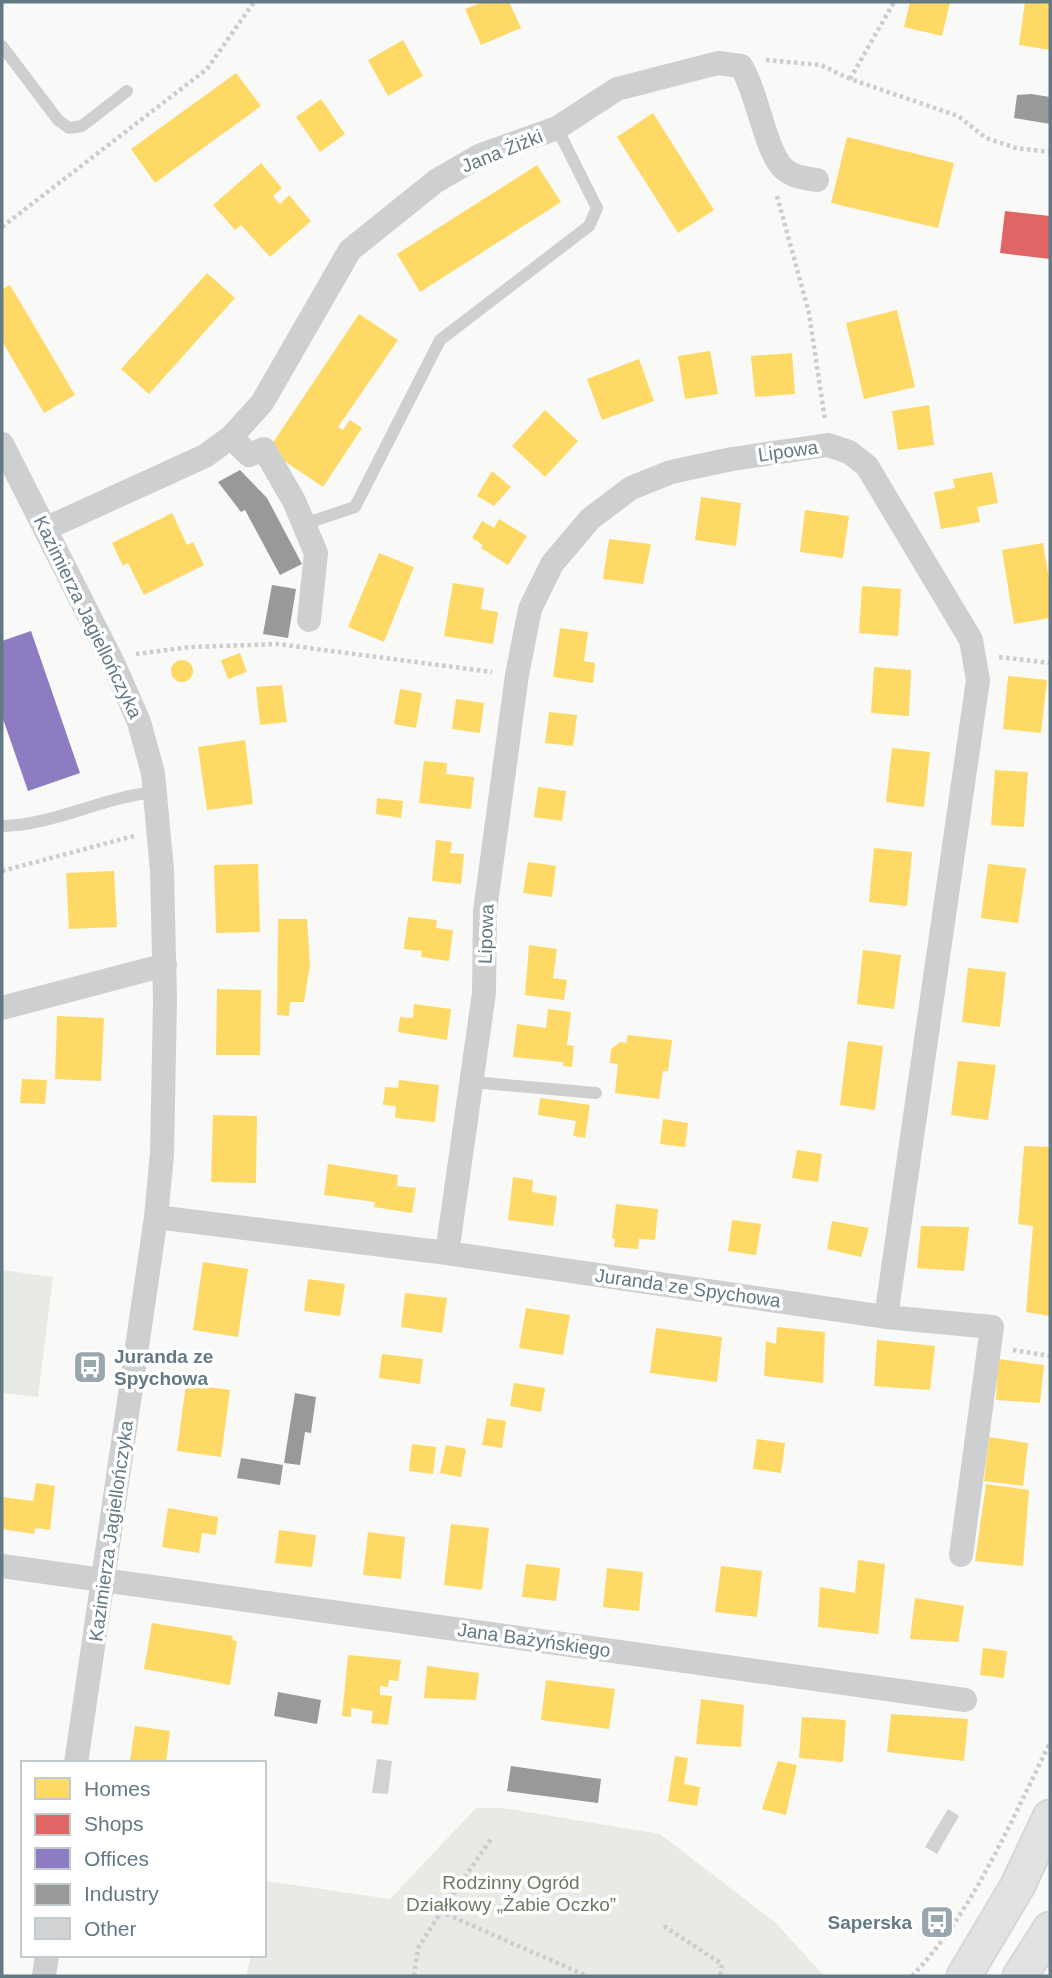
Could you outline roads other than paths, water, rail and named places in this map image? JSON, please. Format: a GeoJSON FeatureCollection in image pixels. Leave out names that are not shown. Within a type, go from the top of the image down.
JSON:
{"type":"FeatureCollection","features":[{"type":"Feature","properties":{"kind":"main road"},"geometry":{"type":"LineString","coordinates":[[964,1976],[1017,1887],[1050,1817]]}},
{"type":"Feature","properties":{"kind":"main road"},"geometry":{"type":"LineString","coordinates":[[1020,1976],[1050,1929]]}},
{"type":"Feature","properties":{"kind":"street","name":"Jana Żiżki"},"geometry":{"type":"LineString","coordinates":[[47,528],[205,456],[231,438],[262,404],[349,250],[436,181],[481,155],[557,128],[617,89],[718,63],[741,66],[751,83],[774,152],[782,167],[789,172],[817,180]]}},
{"type":"Feature","properties":{"kind":"street"},"geometry":{"type":"LineString","coordinates":[[231,438],[249,456],[264,449],[295,500],[316,553],[309,621]]}},
{"type":"Feature","properties":{"kind":"street","name":"Kazimierza Jagiellończyka"},"geometry":{"type":"LineString","coordinates":[[2,444],[47,528],[139,722],[155,792],[160,834],[164,965],[162,1154],[156,1217],[76,1761]]}},
{"type":"Feature","properties":{"kind":"street","name":"Lipowa"},"geometry":{"type":"LineString","coordinates":[[447,1253],[484,993],[485,911],[517,675],[530,609],[552,564],[590,519],[631,488],[671,472],[732,459],[828,445],[849,452],[867,466],[971,640],[978,680],[886,1317]]}},
{"type":"Feature","properties":{"kind":"street"},"geometry":{"type":"LineString","coordinates":[[2,1008],[164,965]]}},
{"type":"Feature","properties":{"kind":"street","name":"Juranda ze Spychowa"},"geometry":{"type":"LineString","coordinates":[[156,1217],[447,1253],[886,1317],[992,1327],[961,1555]]}},
{"type":"Feature","properties":{"kind":"street","name":"Jana Bażyńskiego"},"geometry":{"type":"LineString","coordinates":[[2,1566],[965,1700]]}},
{"type":"Feature","properties":{"kind":"street"},"geometry":{"type":"LineString","coordinates":[[44,1976],[47,1957]]}},
{"type":"Feature","properties":{"kind":"lane"},"geometry":{"type":"LineString","coordinates":[[2,46],[58,120],[69,128],[82,126],[127,91]]}},
{"type":"Feature","properties":{"kind":"lane"},"geometry":{"type":"LineString","coordinates":[[304,524],[355,507],[440,340],[589,226],[597,208],[557,128]]}},
{"type":"Feature","properties":{"kind":"lane"},"geometry":{"type":"LineString","coordinates":[[2,826],[24,826],[91,805],[155,792]]}},
{"type":"Feature","properties":{"kind":"lane"},"geometry":{"type":"LineString","coordinates":[[472,1082],[596,1093]]}},
{"type":"Feature","properties":{"kind":"place","name":"Juranda ze Spychowa"},"geometry":{"type":"Point","coordinates":[90,1367]}},
{"type":"Feature","properties":{"kind":"place","name":"Saperska"},"geometry":{"type":"Point","coordinates":[937,1922]}},
{"type":"Feature","properties":{"kind":"park label","name":"Rodzinny Ogród Działkowy „Żabie Oczko”"},"geometry":{"type":"Point","coordinates":[511,1893]}}]}
